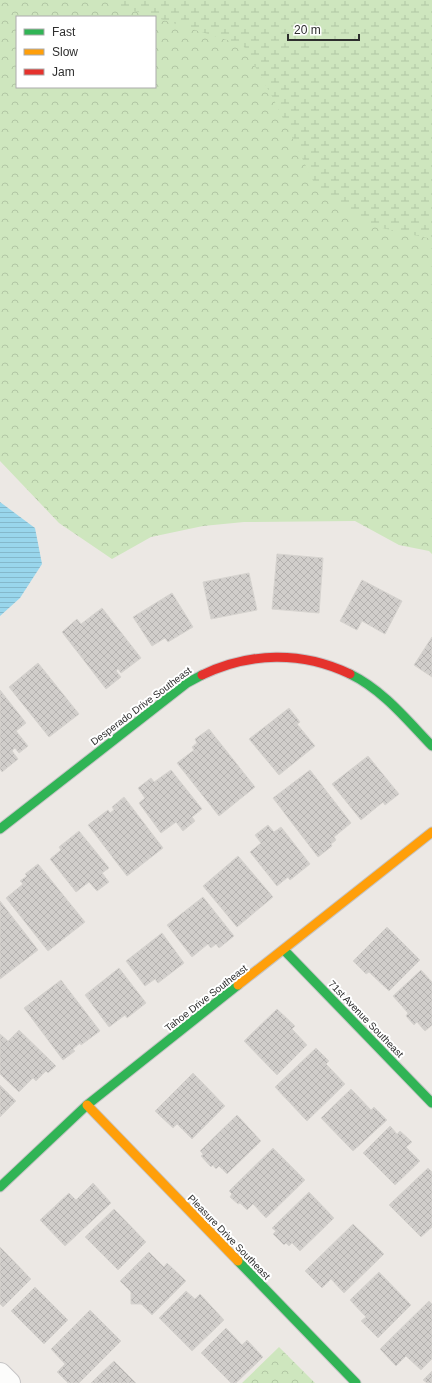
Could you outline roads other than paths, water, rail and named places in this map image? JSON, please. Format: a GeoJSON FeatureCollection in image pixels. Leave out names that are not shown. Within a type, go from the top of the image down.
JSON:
{"type":"FeatureCollection","features":[{"type":"Feature","properties":{"kind":"street","name":"Desperado Drive Southeast"},"geometry":{"type":"LineString","coordinates":[[0,829],[187,683],[209,671],[247,658],[290,656],[311,660],[357,677],[376,691],[432,746]]}},
{"type":"Feature","properties":{"kind":"street","name":"Tahoe Drive Southeast"},"geometry":{"type":"LineString","coordinates":[[0,1187],[87,1105],[432,832]]}},
{"type":"Feature","properties":{"kind":"street","name":"71st Avenue Southeast"},"geometry":{"type":"LineString","coordinates":[[284,950],[432,1103]]}},
{"type":"Feature","properties":{"kind":"street","name":"Pleasure Drive Southeast"},"geometry":{"type":"LineString","coordinates":[[87,1105],[356,1383]]}},
{"type":"Feature","properties":{"kind":"street"},"geometry":{"type":"LineString","coordinates":[[0,1374],[9,1383]]}},
{"type":"Feature","properties":{"kind":"water"},"geometry":{"type":"Polygon","coordinates":[[[0,502],[35,528],[42,564],[20,598],[0,616],[0,502]]]}}]}
